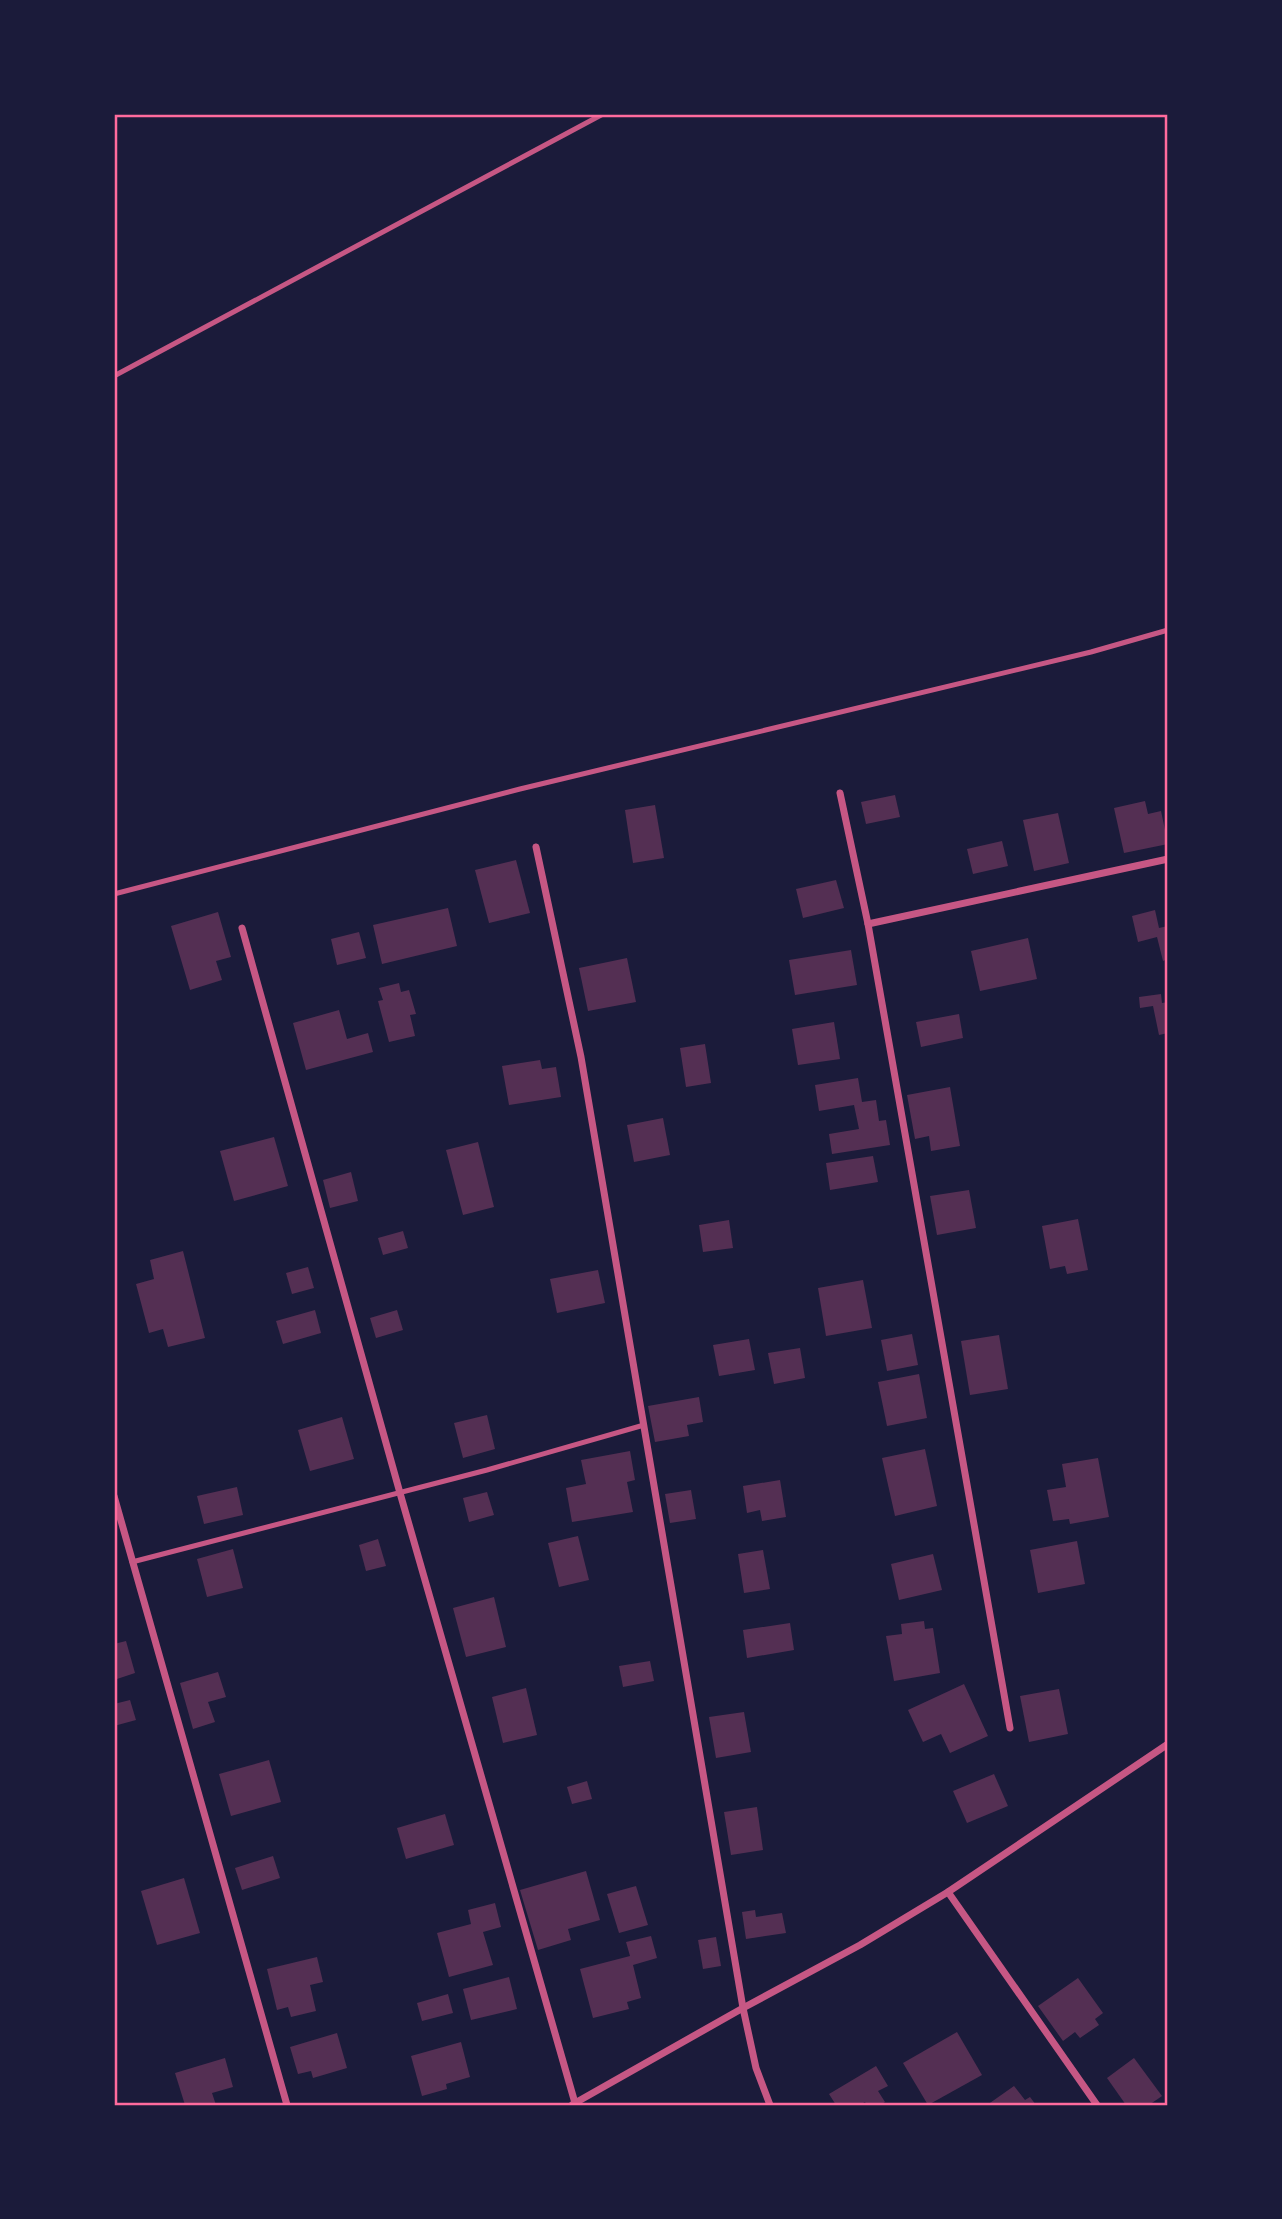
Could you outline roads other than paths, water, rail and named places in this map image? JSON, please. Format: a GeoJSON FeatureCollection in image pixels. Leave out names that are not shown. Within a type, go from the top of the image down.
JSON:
{"type":"FeatureCollection","features":[{"type":"Feature","properties":{"kind":"street"},"geometry":{"type":"LineString","coordinates":[[840,793],[869,924],[1010,1728]]}},
{"type":"Feature","properties":{"kind":"street"},"geometry":{"type":"LineString","coordinates":[[536,847],[581,1057],[743,2008],[756,2068],[770,2105]]}},
{"type":"Feature","properties":{"kind":"street"},"geometry":{"type":"LineString","coordinates":[[869,924],[1168,859]]}},
{"type":"Feature","properties":{"kind":"street"},"geometry":{"type":"LineString","coordinates":[[242,928],[573,2104],[860,1945],[948,1892],[1168,1744]]}},
{"type":"Feature","properties":{"kind":"street"},"geometry":{"type":"LineString","coordinates":[[114,1496],[287,2105]]}},
{"type":"Feature","properties":{"kind":"street"},"geometry":{"type":"LineString","coordinates":[[948,1892],[1097,2105]]}},
{"type":"Feature","properties":{"kind":"lane"},"geometry":{"type":"LineString","coordinates":[[114,376],[603,114]]}},
{"type":"Feature","properties":{"kind":"lane"},"geometry":{"type":"LineString","coordinates":[[114,894],[520,789],[1091,652],[1168,630]]}},
{"type":"Feature","properties":{"kind":"lane"},"geometry":{"type":"LineString","coordinates":[[132,1562],[487,1470],[643,1425]]}}]}
